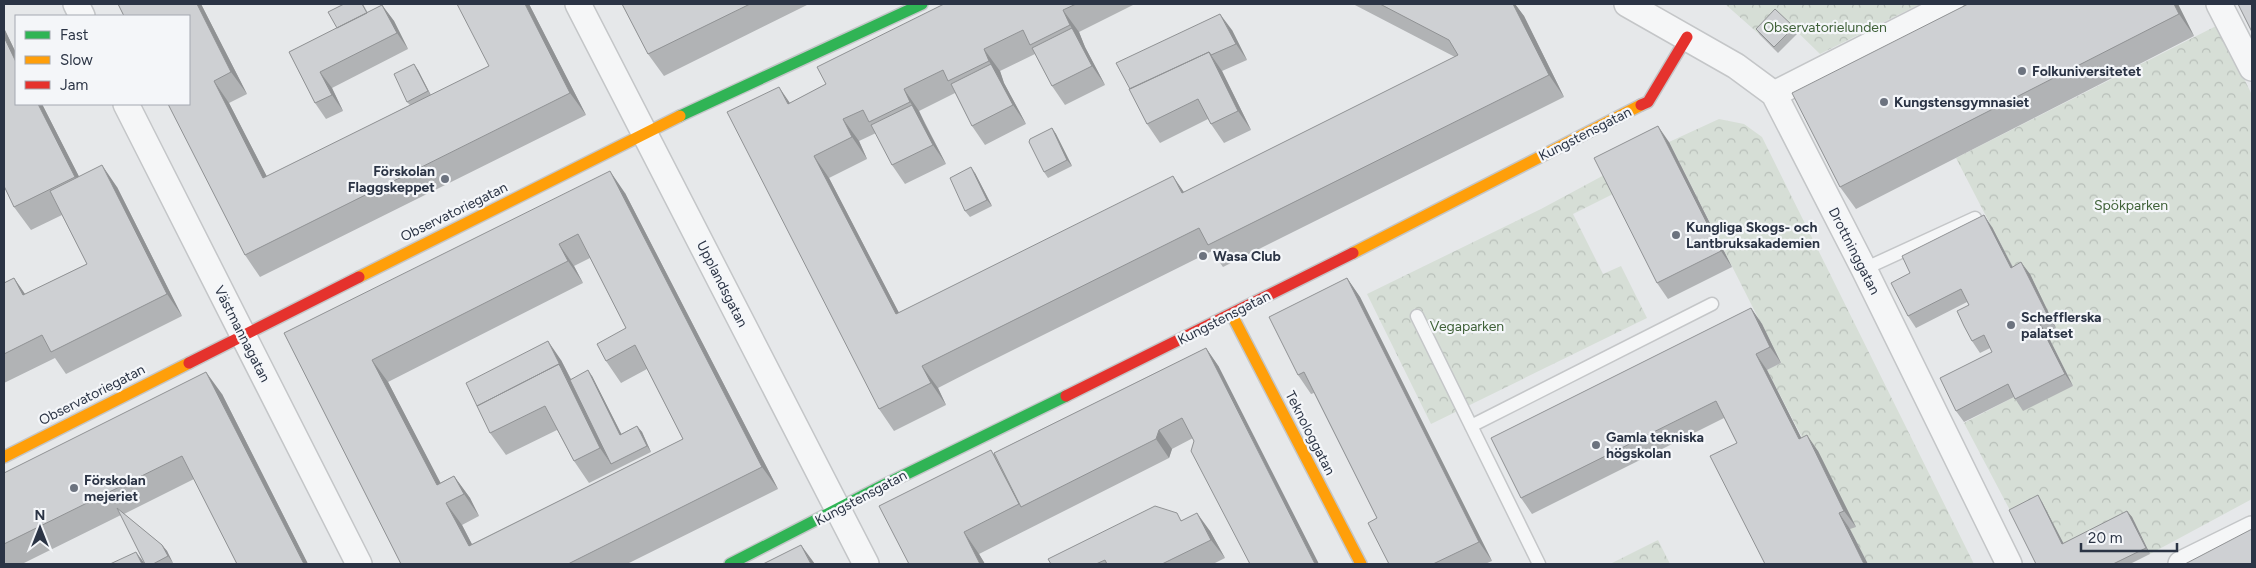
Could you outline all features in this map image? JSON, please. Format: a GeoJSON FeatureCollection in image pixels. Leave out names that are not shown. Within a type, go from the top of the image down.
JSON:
{"type":"FeatureCollection","features":[{"type":"Feature","properties":{"kind":"street","name":"Upplandsgatan"},"geometry":{"type":"LineString","coordinates":[[578,4],[837,511],[866,564]]}},
{"type":"Feature","properties":{"kind":"street","name":"Observatoriegatan"},"geometry":{"type":"LineString","coordinates":[[4,457],[645,134],[922,4]]}},
{"type":"Feature","properties":{"kind":"street","name":"Drottninggatan"},"geometry":{"type":"LineString","coordinates":[[1627,4],[1736,66],[1774,94],[1864,269],[2009,564]]}},
{"type":"Feature","properties":{"kind":"street"},"geometry":{"type":"LineString","coordinates":[[1774,94],[1951,4]]}},
{"type":"Feature","properties":{"kind":"street"},"geometry":{"type":"LineString","coordinates":[[2219,4],[2252,68]]}},
{"type":"Feature","properties":{"kind":"street","name":"Kungstensgatan"},"geometry":{"type":"LineString","coordinates":[[730,564],[837,511],[888,483],[1232,315],[1648,102],[1688,37]]}},
{"type":"Feature","properties":{"kind":"street","name":"Västmannagatan"},"geometry":{"type":"LineString","coordinates":[[127,105],[359,564]]}},
{"type":"Feature","properties":{"kind":"street","name":"Teknologgatan"},"geometry":{"type":"LineString","coordinates":[[1232,315],[1361,564]]}},
{"type":"Feature","properties":{"kind":"street"},"geometry":{"type":"LineString","coordinates":[[2181,564],[2252,529]]}},
{"type":"Feature","properties":{"kind":"lane"},"geometry":{"type":"LineString","coordinates":[[1864,269],[1975,218]]}},
{"type":"Feature","properties":{"kind":"lane"},"geometry":{"type":"LineString","coordinates":[[1471,426],[1712,304]]}},
{"type":"Feature","properties":{"kind":"lane"},"geometry":{"type":"LineString","coordinates":[[1417,316],[1539,564]]}},
{"type":"Feature","properties":{"kind":"green space","name":"Observatorielunden"},"geometry":{"type":"Polygon","coordinates":[[[1725,4],[1920,4],[1820,54],[1780,15],[1760,35],[1725,4]]]}},
{"type":"Feature","properties":{"kind":"green space","name":"Spökparken"},"geometry":{"type":"Polygon","coordinates":[[[2218,25],[2252,95],[2252,499],[2150,554],[2132,518],[2067,550],[2013,516],[1964,423],[2016,396],[2073,386],[2046,332],[2056,328],[2019,280],[1956,158],[2218,25]]]}},
{"type":"Feature","properties":{"kind":"green space"},"geometry":{"type":"Polygon","coordinates":[[[1719,119],[1744,124],[1762,137],[1974,564],[1868,564],[1767,370],[1781,363],[1669,142],[1719,119]]]}},
{"type":"Feature","properties":{"kind":"green space","name":"Vegaparken"},"geometry":{"type":"Polygon","coordinates":[[[1606,174],[1615,193],[1573,214],[1603,274],[1621,266],[1647,318],[1431,424],[1367,294],[1541,209],[1606,174]]]}},
{"type":"Feature","properties":{"kind":"green space"},"geometry":{"type":"Polygon","coordinates":[[[1658,540],[1670,564],[1610,564],[1658,540]]]}},
{"type":"Feature","properties":{"kind":"building"},"geometry":{"type":"Polygon","coordinates":[[[118,4],[197,4],[231,72],[214,81],[263,178],[489,66],[457,4],[525,4],[570,93],[245,255],[169,105],[190,105],[190,15],[124,15],[118,4]]]}},
{"type":"Feature","properties":{"kind":"building"},"geometry":{"type":"Polygon","coordinates":[[[344,4],[362,4],[367,13],[337,28],[328,12],[344,4]]]}},
{"type":"Feature","properties":{"kind":"building"},"geometry":{"type":"Polygon","coordinates":[[[622,4],[750,4],[648,54],[622,4]]]}},
{"type":"Feature","properties":{"kind":"building"},"geometry":{"type":"Polygon","coordinates":[[[944,4],[1076,4],[1063,10],[1070,25],[1030,45],[1023,30],[984,49],[989,61],[948,81],[943,70],[904,89],[910,102],[869,122],[863,110],[843,119],[852,137],[814,156],[896,314],[1173,176],[1182,193],[1458,55],[1449,40],[1380,4],[1513,4],[1549,75],[1208,245],[1199,228],[960,347],[922,366],[931,383],[879,409],[727,112],[779,87],[788,104],[826,84],[817,67],[944,4]]]}},
{"type":"Feature","properties":{"kind":"building"},"geometry":{"type":"Polygon","coordinates":[[[1968,4],[2174,4],[2179,14],[1840,187],[1792,93],[1968,4]]]}},
{"type":"Feature","properties":{"kind":"building"},"geometry":{"type":"Polygon","coordinates":[[[2238,4],[2252,4],[2252,32],[2238,4]]]}},
{"type":"Feature","properties":{"kind":"building"},"geometry":{"type":"Polygon","coordinates":[[[382,5],[397,33],[320,72],[332,95],[315,103],[289,52],[382,5]]]}},
{"type":"Feature","properties":{"kind":"building"},"geometry":{"type":"Polygon","coordinates":[[[1775,9],[1794,27],[1774,47],[1756,29],[1775,9]]]}},
{"type":"Feature","properties":{"kind":"building"},"geometry":{"type":"Polygon","coordinates":[[[1220,14],[1236,44],[1211,55],[1209,52],[1130,89],[1116,63],[1220,14]]]}},
{"type":"Feature","properties":{"kind":"building"},"geometry":{"type":"Polygon","coordinates":[[[1072,28],[1092,66],[1052,86],[1032,48],[1072,28]]]}},
{"type":"Feature","properties":{"kind":"building"},"geometry":{"type":"Polygon","coordinates":[[[4,37],[15,60],[15,105],[39,105],[75,177],[14,207],[4,186],[4,37]]]}},
{"type":"Feature","properties":{"kind":"building"},"geometry":{"type":"Polygon","coordinates":[[[1209,52],[1238,111],[1211,124],[1198,99],[1147,124],[1129,89],[1209,52]]]}},
{"type":"Feature","properties":{"kind":"building"},"geometry":{"type":"Polygon","coordinates":[[[414,64],[428,91],[407,102],[394,74],[414,64]]]}},
{"type":"Feature","properties":{"kind":"building"},"geometry":{"type":"Polygon","coordinates":[[[991,64],[1013,105],[972,126],[951,84],[991,64]]]}},
{"type":"Feature","properties":{"kind":"building"},"geometry":{"type":"Polygon","coordinates":[[[912,105],[933,145],[892,165],[871,125],[912,105]]]}},
{"type":"Feature","properties":{"kind":"building","name":"Kungliga Skogs- och Lantbruksakademien"},"geometry":{"type":"Polygon","coordinates":[[[1658,126],[1721,251],[1657,283],[1594,158],[1658,126]]]}},
{"type":"Feature","properties":{"kind":"building"},"geometry":{"type":"Polygon","coordinates":[[[1052,128],[1067,160],[1044,172],[1029,142],[1030,139],[1052,128]]]}},
{"type":"Feature","properties":{"kind":"building"},"geometry":{"type":"Polygon","coordinates":[[[102,165],[167,294],[51,352],[42,335],[4,354],[4,283],[14,278],[23,295],[87,264],[50,191],[102,165]]]}},
{"type":"Feature","properties":{"kind":"building"},"geometry":{"type":"Polygon","coordinates":[[[971,167],[987,200],[965,211],[950,178],[971,167]]]}},
{"type":"Feature","properties":{"kind":"building"},"geometry":{"type":"Polygon","coordinates":[[[610,171],[762,467],[568,564],[401,564],[284,333],[610,171]],[[578,234],[559,244],[568,261],[372,360],[437,485],[454,476],[464,494],[446,503],[469,546],[683,439],[635,345],[606,361],[597,344],[626,328],[578,234]]]}},
{"type":"Feature","properties":{"kind":"building","name":"Schefflerska palatset"},"geometry":{"type":"Polygon","coordinates":[[[1984,215],[2011,268],[2021,262],[2048,316],[2038,321],[2065,374],[2015,399],[2008,384],[1956,411],[1940,378],[1992,352],[1984,335],[1972,341],[1964,326],[1957,311],[1969,305],[1961,289],[1908,316],[1891,283],[1910,273],[1902,256],[1984,215]]]}},
{"type":"Feature","properties":{"kind":"building"},"geometry":{"type":"Polygon","coordinates":[[[1347,278],[1479,542],[1433,564],[1389,564],[1368,523],[1377,518],[1304,372],[1298,375],[1269,317],[1347,278]]]}},
{"type":"Feature","properties":{"kind":"building","name":"Gamla tekniska högskolan"},"geometry":{"type":"Polygon","coordinates":[[[1751,308],[1770,347],[1756,354],[1799,439],[1807,435],[1844,511],[1839,513],[1864,564],[1765,564],[1710,456],[1737,443],[1716,401],[1521,498],[1491,438],[1751,308]]]}},
{"type":"Feature","properties":{"kind":"building"},"geometry":{"type":"Polygon","coordinates":[[[548,341],[561,367],[559,364],[477,406],[466,383],[548,341]]]}},
{"type":"Feature","properties":{"kind":"building"},"geometry":{"type":"Polygon","coordinates":[[[1206,348],[1315,564],[1250,564],[1191,451],[1194,441],[1182,418],[1159,430],[1156,439],[1021,507],[994,453],[1206,348]]]}},
{"type":"Feature","properties":{"kind":"building"},"geometry":{"type":"Polygon","coordinates":[[[559,364],[600,448],[574,461],[545,406],[490,433],[477,406],[559,364]]]}},
{"type":"Feature","properties":{"kind":"building"},"geometry":{"type":"Polygon","coordinates":[[[588,370],[620,435],[637,426],[647,446],[611,464],[570,380],[588,370]]]}},
{"type":"Feature","properties":{"kind":"building"},"geometry":{"type":"Polygon","coordinates":[[[206,372],[304,564],[237,564],[182,456],[4,544],[4,473],[206,372]]]}},
{"type":"Feature","properties":{"kind":"building"},"geometry":{"type":"Polygon","coordinates":[[[991,450],[1019,504],[964,532],[980,564],[909,564],[879,506],[991,450]]]}},
{"type":"Feature","properties":{"kind":"building"},"geometry":{"type":"Polygon","coordinates":[[[2038,495],[2062,544],[2127,511],[2146,548],[2113,564],[2036,564],[2009,510],[2038,495]]]}},
{"type":"Feature","properties":{"kind":"building"},"geometry":{"type":"Polygon","coordinates":[[[1155,506],[1177,513],[1181,521],[1197,513],[1211,540],[1162,564],[1107,564],[1105,560],[1096,564],[1051,564],[1048,559],[1155,506]]]}},
{"type":"Feature","properties":{"kind":"building"},"geometry":{"type":"Polygon","coordinates":[[[117,508],[162,545],[168,556],[153,564],[145,564],[117,508]]]}},
{"type":"Feature","properties":{"kind":"building"},"geometry":{"type":"Polygon","coordinates":[[[2252,529],[2252,564],[2185,564],[2252,529]]]}},
{"type":"Feature","properties":{"kind":"building"},"geometry":{"type":"Polygon","coordinates":[[[801,545],[811,564],[763,564],[801,545]]]}},
{"type":"Feature","properties":{"kind":"building"},"geometry":{"type":"Polygon","coordinates":[[[136,552],[142,564],[110,564],[136,552]]]}},
{"type":"Feature","properties":{"kind":"traffic: fast"},"geometry":{"type":"LineString","coordinates":[[680,116],[922,4]]}},
{"type":"Feature","properties":{"kind":"traffic: fast"},"geometry":{"type":"LineString","coordinates":[[730,564],[880,487],[1066,396]]}},
{"type":"Feature","properties":{"kind":"traffic: slow"},"geometry":{"type":"LineString","coordinates":[[1353,253],[1641,105]]}},
{"type":"Feature","properties":{"kind":"traffic: slow"},"geometry":{"type":"LineString","coordinates":[[359,277],[680,116]]}},
{"type":"Feature","properties":{"kind":"traffic: slow"},"geometry":{"type":"LineString","coordinates":[[1232,315],[1361,564]]}},
{"type":"Feature","properties":{"kind":"traffic: slow"},"geometry":{"type":"LineString","coordinates":[[4,457],[189,363]]}},
{"type":"Feature","properties":{"kind":"traffic: jam"},"geometry":{"type":"LineString","coordinates":[[1641,105],[1648,102],[1687,37]]}},
{"type":"Feature","properties":{"kind":"traffic: jam"},"geometry":{"type":"LineString","coordinates":[[1066,396],[1353,253]]}},
{"type":"Feature","properties":{"kind":"traffic: jam"},"geometry":{"type":"LineString","coordinates":[[189,363],[359,277]]}},
{"type":"Feature","properties":{"kind":"place","name":"Folkuniversitetet"},"geometry":{"type":"Point","coordinates":[2022,71]}},
{"type":"Feature","properties":{"kind":"place","name":"Kungstensgymnasiet"},"geometry":{"type":"Point","coordinates":[1884,102]}},
{"type":"Feature","properties":{"kind":"place","name":"Förskolan Flaggskeppet"},"geometry":{"type":"Point","coordinates":[445,179]}},
{"type":"Feature","properties":{"kind":"place","name":"Kungliga Skogs- och Lantbruksakademien"},"geometry":{"type":"Point","coordinates":[1676,235]}},
{"type":"Feature","properties":{"kind":"place","name":"Wasa Club"},"geometry":{"type":"Point","coordinates":[1203,256]}},
{"type":"Feature","properties":{"kind":"place","name":"Schefflerska palatset"},"geometry":{"type":"Point","coordinates":[2011,325]}},
{"type":"Feature","properties":{"kind":"place","name":"Gamla tekniska högskolan"},"geometry":{"type":"Point","coordinates":[1596,445]}},
{"type":"Feature","properties":{"kind":"place","name":"Förskolan mejeriet"},"geometry":{"type":"Point","coordinates":[74,488]}}]}
